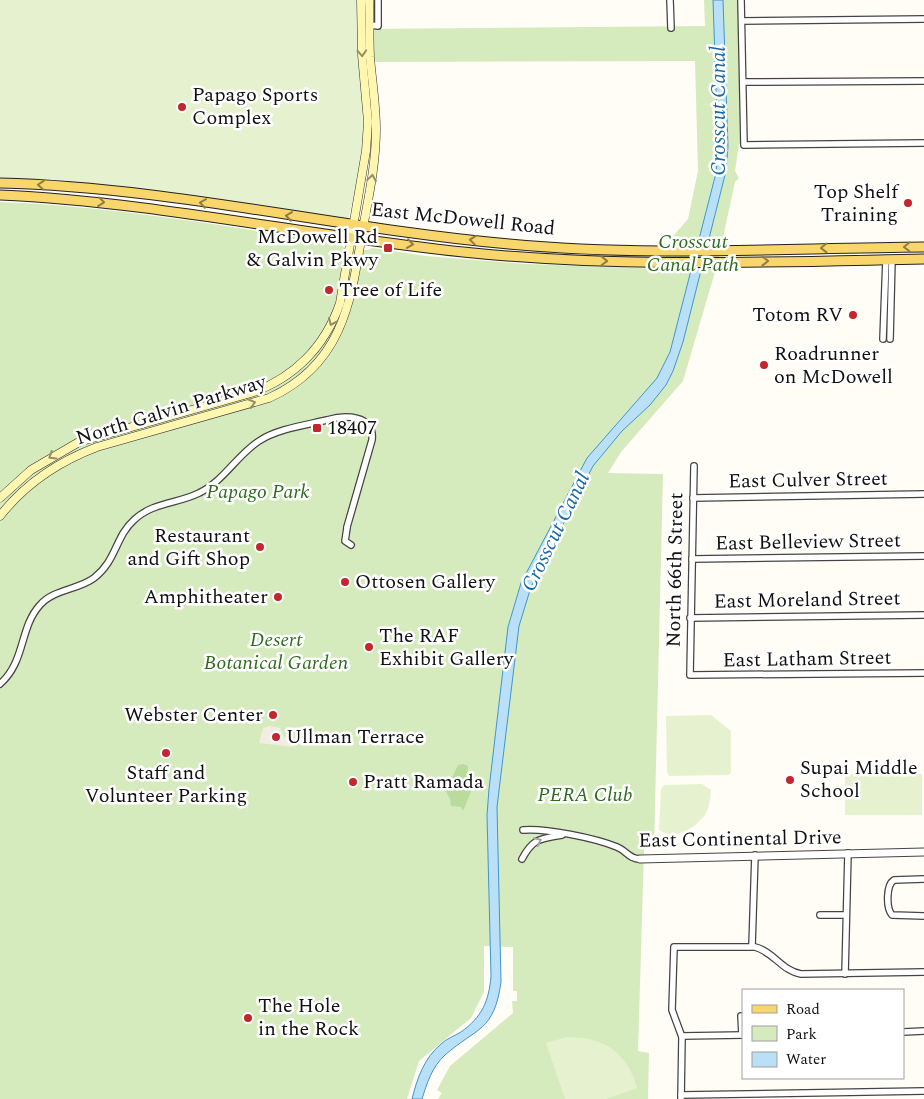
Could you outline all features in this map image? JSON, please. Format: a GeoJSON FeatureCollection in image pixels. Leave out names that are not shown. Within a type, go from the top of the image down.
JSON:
{"type":"FeatureCollection","features":[{"type":"Feature","properties":{"kind":"main road"},"geometry":{"type":"LineString","coordinates":[[361,0],[362,55],[371,111]]}},
{"type":"Feature","properties":{"kind":"main road"},"geometry":{"type":"LineString","coordinates":[[357,238],[374,162],[371,111],[370,0]]}},
{"type":"Feature","properties":{"kind":"main road","name":"East McDowell Road"},"geometry":{"type":"LineString","coordinates":[[0,183],[102,190],[449,238],[538,246],[639,251],[924,247]]}},
{"type":"Feature","properties":{"kind":"main road","name":"East McDowell Road"},"geometry":{"type":"LineString","coordinates":[[0,195],[150,208],[357,238],[483,253],[587,260],[692,262],[924,259]]}},
{"type":"Feature","properties":{"kind":"main road","name":"North Galvin Parkway"},"geometry":{"type":"LineString","coordinates":[[0,498],[31,470],[79,442],[101,434],[251,393],[289,374],[314,350],[333,322],[340,303],[357,238]]}},
{"type":"Feature","properties":{"kind":"main road","name":"North Galvin Parkway"},"geometry":{"type":"LineString","coordinates":[[0,516],[17,496],[48,472],[88,450],[259,402],[296,382],[322,359],[344,322],[357,238]]}},
{"type":"Feature","properties":{"kind":"main road"},"geometry":{"type":"LineString","coordinates":[[483,253],[507,250],[527,252],[538,246],[556,254],[587,260]]}},
{"type":"Feature","properties":{"kind":"main road"},"geometry":{"type":"LineString","coordinates":[[873,248],[873,260]]}},
{"type":"Feature","properties":{"kind":"street"},"geometry":{"type":"LineString","coordinates":[[370,25],[378,26],[378,0]]}},
{"type":"Feature","properties":{"kind":"street"},"geometry":{"type":"LineString","coordinates":[[670,0],[671,28]]}},
{"type":"Feature","properties":{"kind":"street"},"geometry":{"type":"LineString","coordinates":[[741,0],[744,145],[924,143]]}},
{"type":"Feature","properties":{"kind":"street"},"geometry":{"type":"LineString","coordinates":[[742,21],[924,19]]}},
{"type":"Feature","properties":{"kind":"street"},"geometry":{"type":"LineString","coordinates":[[743,82],[924,81]]}},
{"type":"Feature","properties":{"kind":"street"},"geometry":{"type":"LineString","coordinates":[[886,339],[889,259]]}},
{"type":"Feature","properties":{"kind":"street"},"geometry":{"type":"LineString","coordinates":[[0,684],[16,666],[32,616],[42,603],[53,595],[84,584],[103,570],[115,554],[128,526],[146,511],[200,493],[222,476],[247,450],[267,436],[340,416],[361,420],[369,425],[372,434],[345,541],[351,545]]}},
{"type":"Feature","properties":{"kind":"street","name":"North 66th Street"},"geometry":{"type":"LineString","coordinates":[[690,675],[694,466]]}},
{"type":"Feature","properties":{"kind":"street","name":"East Culver Street"},"geometry":{"type":"LineString","coordinates":[[693,498],[924,494]]}},
{"type":"Feature","properties":{"kind":"street","name":"East Belleview Street"},"geometry":{"type":"LineString","coordinates":[[692,559],[924,556]]}},
{"type":"Feature","properties":{"kind":"street","name":"East Moreland Street"},"geometry":{"type":"LineString","coordinates":[[690,618],[924,615]]}},
{"type":"Feature","properties":{"kind":"street","name":"East Latham Street"},"geometry":{"type":"LineString","coordinates":[[690,675],[924,673]]}},
{"type":"Feature","properties":{"kind":"street","name":"East Continental Drive"},"geometry":{"type":"LineString","coordinates":[[523,830],[552,831],[562,835],[611,845],[620,848],[630,857],[640,858],[924,852]]}},
{"type":"Feature","properties":{"kind":"street","name":"East Continental Drive"},"geometry":{"type":"LineString","coordinates":[[522,859],[529,846],[535,841],[562,835]]}},
{"type":"Feature","properties":{"kind":"street"},"geometry":{"type":"LineString","coordinates":[[845,974],[848,854]]}},
{"type":"Feature","properties":{"kind":"street"},"geometry":{"type":"LineString","coordinates":[[752,946],[755,855]]}},
{"type":"Feature","properties":{"kind":"street"},"geometry":{"type":"LineString","coordinates":[[924,879],[896,879],[890,882],[890,913],[896,916],[924,916]]}},
{"type":"Feature","properties":{"kind":"street"},"geometry":{"type":"LineString","coordinates":[[820,916],[846,915]]}},
{"type":"Feature","properties":{"kind":"street"},"geometry":{"type":"LineString","coordinates":[[924,972],[806,974],[793,972],[782,966],[767,952],[752,946],[674,947],[672,1010],[682,1036],[681,1097],[924,1091]]}},
{"type":"Feature","properties":{"kind":"street"},"geometry":{"type":"LineString","coordinates":[[682,1036],[742,1035],[741,1016]]}},
{"type":"Feature","properties":{"kind":"street"},"geometry":{"type":"LineString","coordinates":[[904,1032],[924,1031]]}},
{"type":"Feature","properties":{"kind":"green space","name":"Papago Sports Complex"},"geometry":{"type":"Polygon","coordinates":[[[0,0],[358,0],[358,59],[364,135],[362,162],[349,217],[347,219],[104,185],[0,178],[0,0]]]}},
{"type":"Feature","properties":{"kind":"green space","name":"Papago Park"},"geometry":{"type":"Polygon","coordinates":[[[704,0],[741,0],[744,145],[739,144],[735,171],[739,178],[735,182],[717,265],[683,381],[621,452],[608,473],[663,474],[654,848],[644,848],[638,1051],[649,1053],[648,1099],[438,1099],[442,1093],[437,1090],[450,1066],[513,1013],[512,1001],[517,1001],[517,991],[513,991],[513,947],[484,946],[484,992],[471,1018],[419,1061],[407,1099],[0,1099],[0,202],[86,208],[171,218],[341,244],[345,249],[368,250],[372,248],[426,256],[526,264],[664,269],[668,242],[688,219],[698,171],[695,61],[377,62],[358,59],[357,29],[705,26],[704,0]]]}},
{"type":"Feature","properties":{"kind":"green space"},"geometry":{"type":"Polygon","coordinates":[[[711,715],[731,731],[731,773],[728,775],[669,776],[667,772],[666,716],[711,715]]]}},
{"type":"Feature","properties":{"kind":"green space"},"geometry":{"type":"Polygon","coordinates":[[[458,765],[468,766],[467,774],[474,775],[475,782],[463,811],[461,807],[451,806],[450,799],[441,782],[453,776],[458,765]]]}},
{"type":"Feature","properties":{"kind":"green space"},"geometry":{"type":"Polygon","coordinates":[[[845,774],[922,774],[922,815],[845,815],[845,774]]]}},
{"type":"Feature","properties":{"kind":"green space"},"geometry":{"type":"Polygon","coordinates":[[[702,784],[711,790],[710,802],[706,813],[697,824],[679,833],[665,833],[659,830],[661,789],[664,785],[702,784]]]}},
{"type":"Feature","properties":{"kind":"green space"},"geometry":{"type":"Polygon","coordinates":[[[567,1037],[592,1040],[612,1049],[627,1065],[633,1075],[637,1088],[606,1099],[565,1099],[546,1043],[567,1037]]]}},
{"type":"Feature","properties":{"kind":"shaded area","name":"Ullman Terrace"},"geometry":{"type":"Polygon","coordinates":[[[269,726],[280,728],[284,737],[295,738],[294,747],[259,743],[263,728],[269,726]]]}},
{"type":"Feature","properties":{"kind":"water","name":"Crosscut Canal"},"geometry":{"type":"Polygon","coordinates":[[[713,0],[723,0],[728,146],[726,171],[683,342],[666,385],[650,405],[622,431],[593,466],[531,587],[519,626],[497,807],[501,982],[498,998],[489,1020],[445,1055],[433,1070],[422,1099],[412,1099],[419,1076],[430,1056],[443,1042],[461,1032],[474,1020],[483,1008],[488,993],[491,976],[487,815],[489,789],[508,627],[521,583],[587,458],[657,378],[670,352],[716,173],[718,147],[713,0]]]}},
{"type":"Feature","properties":{"kind":"place","name":"Papago Sports Complex"},"geometry":{"type":"Point","coordinates":[182,107]}},
{"type":"Feature","properties":{"kind":"place","name":"Top Shelf Training"},"geometry":{"type":"Point","coordinates":[908,203]}},
{"type":"Feature","properties":{"kind":"place","name":"McDowell Rd & Galvin Pkwy"},"geometry":{"type":"Point","coordinates":[388,248]}},
{"type":"Feature","properties":{"kind":"place","name":"Tree of Life"},"geometry":{"type":"Point","coordinates":[329,290]}},
{"type":"Feature","properties":{"kind":"place","name":"Totom RV"},"geometry":{"type":"Point","coordinates":[853,315]}},
{"type":"Feature","properties":{"kind":"place","name":"Roadrunner on McDowell"},"geometry":{"type":"Point","coordinates":[764,365]}},
{"type":"Feature","properties":{"kind":"place","name":"18407"},"geometry":{"type":"Point","coordinates":[317,428]}},
{"type":"Feature","properties":{"kind":"place","name":"Restaurant and Gift Shop"},"geometry":{"type":"Point","coordinates":[260,547]}},
{"type":"Feature","properties":{"kind":"place","name":"Ottosen Gallery"},"geometry":{"type":"Point","coordinates":[345,582]}},
{"type":"Feature","properties":{"kind":"place","name":"Amphitheater"},"geometry":{"type":"Point","coordinates":[278,597]}},
{"type":"Feature","properties":{"kind":"place","name":"The RAF Exhibit Gallery"},"geometry":{"type":"Point","coordinates":[369,647]}},
{"type":"Feature","properties":{"kind":"place","name":"Webster Center"},"geometry":{"type":"Point","coordinates":[273,715]}},
{"type":"Feature","properties":{"kind":"place","name":"Ullman Terrace"},"geometry":{"type":"Point","coordinates":[276,737]}},
{"type":"Feature","properties":{"kind":"place","name":"Staff and Volunteer Parking"},"geometry":{"type":"Point","coordinates":[166,753]}},
{"type":"Feature","properties":{"kind":"place","name":"Supai Middle School"},"geometry":{"type":"Point","coordinates":[790,780]}},
{"type":"Feature","properties":{"kind":"place","name":"Pratt Ramada"},"geometry":{"type":"Point","coordinates":[353,782]}},
{"type":"Feature","properties":{"kind":"place","name":"The Hole in the Rock"},"geometry":{"type":"Point","coordinates":[248,1018]}},
{"type":"Feature","properties":{"kind":"park label","name":"Crosscut Canal Path"},"geometry":{"type":"Point","coordinates":[693,254]}},
{"type":"Feature","properties":{"kind":"park label","name":"Desert Botanical Garden"},"geometry":{"type":"Point","coordinates":[276,652]}},
{"type":"Feature","properties":{"kind":"park label","name":"PERA Club"},"geometry":{"type":"Point","coordinates":[585,795]}}]}
